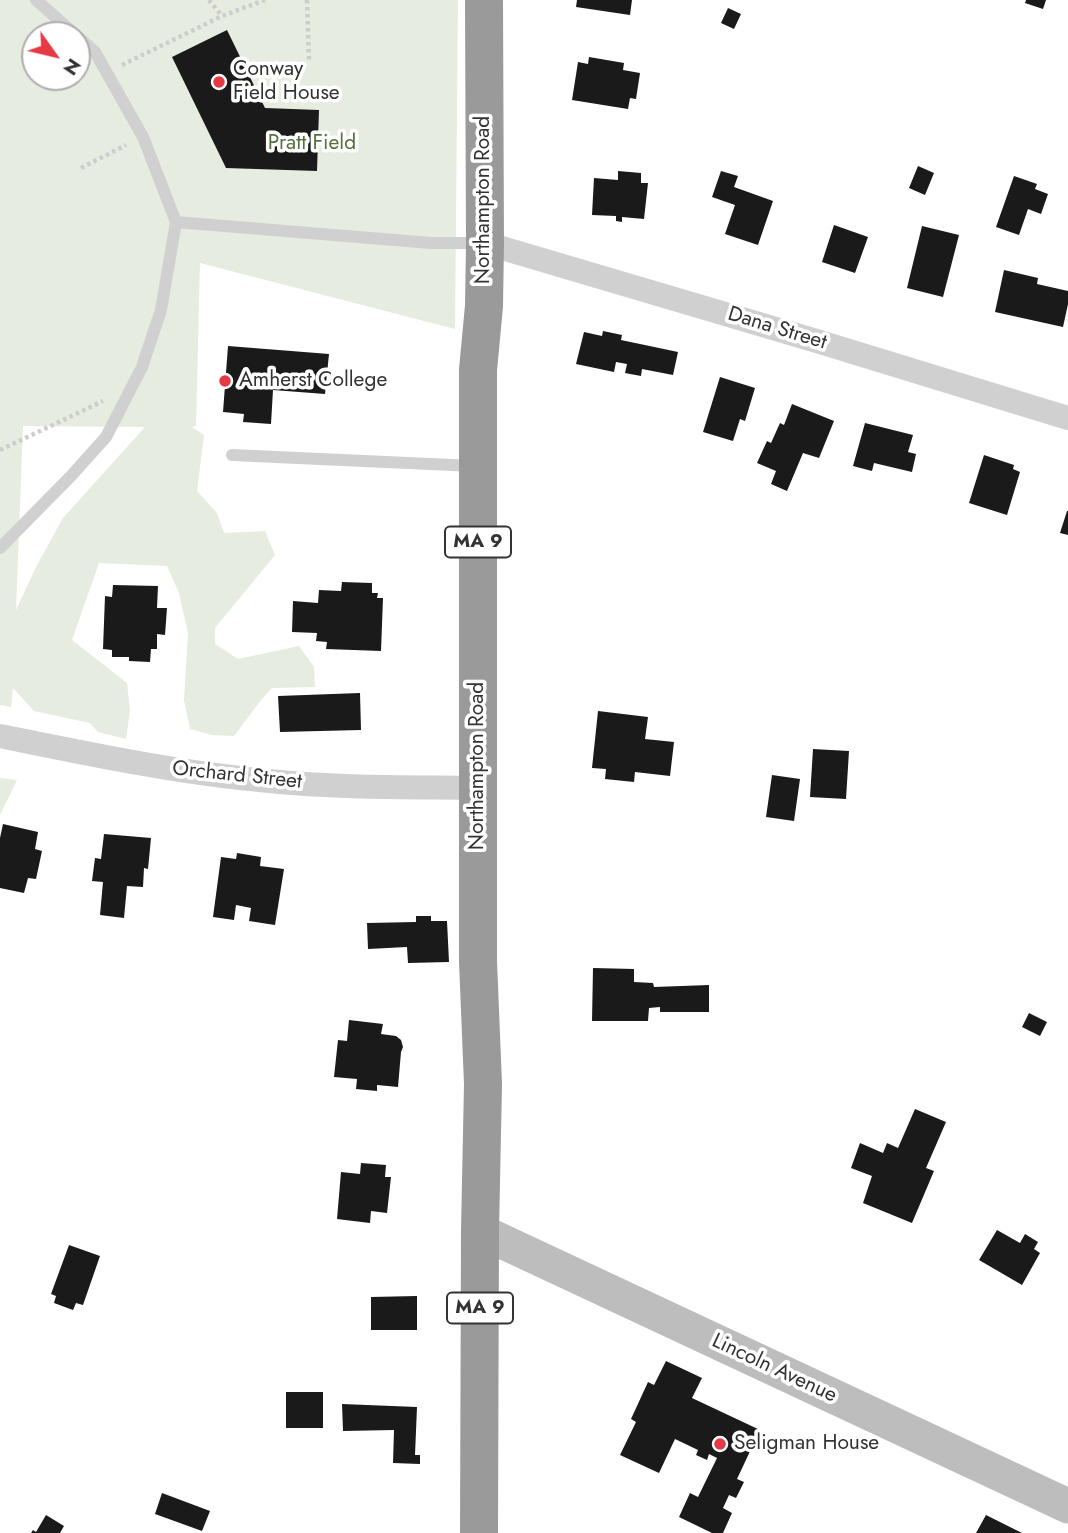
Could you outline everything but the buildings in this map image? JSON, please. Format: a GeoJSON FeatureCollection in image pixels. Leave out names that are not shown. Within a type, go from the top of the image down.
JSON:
{"type":"FeatureCollection","features":[{"type":"Feature","properties":{"kind":"highway","name":"Northampton Road"},"geometry":{"type":"LineString","coordinates":[[479,1533],[480,1231],[484,1083],[478,961],[478,370],[484,306],[484,0]]}},
{"type":"Feature","properties":{"kind":"main road","name":"Lincoln Avenue"},"geometry":{"type":"LineString","coordinates":[[480,1231],[1068,1506]]}},
{"type":"Feature","properties":{"kind":"street","name":"Dana Street"},"geometry":{"type":"LineString","coordinates":[[485,243],[1068,418]]}},
{"type":"Feature","properties":{"kind":"street","name":"Orchard Street"},"geometry":{"type":"LineString","coordinates":[[0,736],[164,768],[251,780],[477,788]]}},
{"type":"Feature","properties":{"kind":"lane"},"geometry":{"type":"LineString","coordinates":[[36,0],[60,21]]}},
{"type":"Feature","properties":{"kind":"lane"},"geometry":{"type":"LineString","coordinates":[[0,548],[106,438],[142,367],[160,310],[176,222],[143,137],[91,48]]}},
{"type":"Feature","properties":{"kind":"lane"},"geometry":{"type":"LineString","coordinates":[[176,222],[431,243],[485,243]]}},
{"type":"Feature","properties":{"kind":"lane"},"geometry":{"type":"LineString","coordinates":[[232,455],[478,466]]}},
{"type":"Feature","properties":{"kind":"path"},"geometry":{"type":"LineString","coordinates":[[209,0],[222,16]]}},
{"type":"Feature","properties":{"kind":"path"},"geometry":{"type":"LineString","coordinates":[[107,72],[222,16],[265,0]]}},
{"type":"Feature","properties":{"kind":"path"},"geometry":{"type":"LineString","coordinates":[[307,0],[309,61]]}},
{"type":"Feature","properties":{"kind":"path"},"geometry":{"type":"LineString","coordinates":[[81,168],[143,137]]}},
{"type":"Feature","properties":{"kind":"path"},"geometry":{"type":"LineString","coordinates":[[0,450],[107,399],[128,395]]}},
{"type":"Feature","properties":{"kind":"green space","name":"Pratt Field"},"geometry":{"type":"Polygon","coordinates":[[[0,0],[458,0],[455,329],[200,263],[196,426],[192,427],[204,435],[197,491],[217,513],[224,533],[265,531],[275,555],[215,628],[215,644],[238,659],[299,646],[314,667],[315,687],[272,688],[234,736],[212,735],[190,729],[184,700],[188,633],[179,593],[167,566],[99,563],[72,640],[127,683],[130,711],[126,739],[98,732],[90,723],[34,711],[13,688],[11,707],[0,705],[0,0]],[[23,426],[16,610],[63,518],[145,427],[23,426]]]}},
{"type":"Feature","properties":{"kind":"green space"},"geometry":{"type":"Polygon","coordinates":[[[0,778],[17,780],[0,815],[0,778]]]}},
{"type":"Feature","properties":{"kind":"place","name":"Conway Field House"},"geometry":{"type":"Point","coordinates":[219,82]}},
{"type":"Feature","properties":{"kind":"place","name":"Amherst College"},"geometry":{"type":"Point","coordinates":[225,381]}},
{"type":"Feature","properties":{"kind":"place","name":"Seligman House"},"geometry":{"type":"Point","coordinates":[720,1444]}}]}
